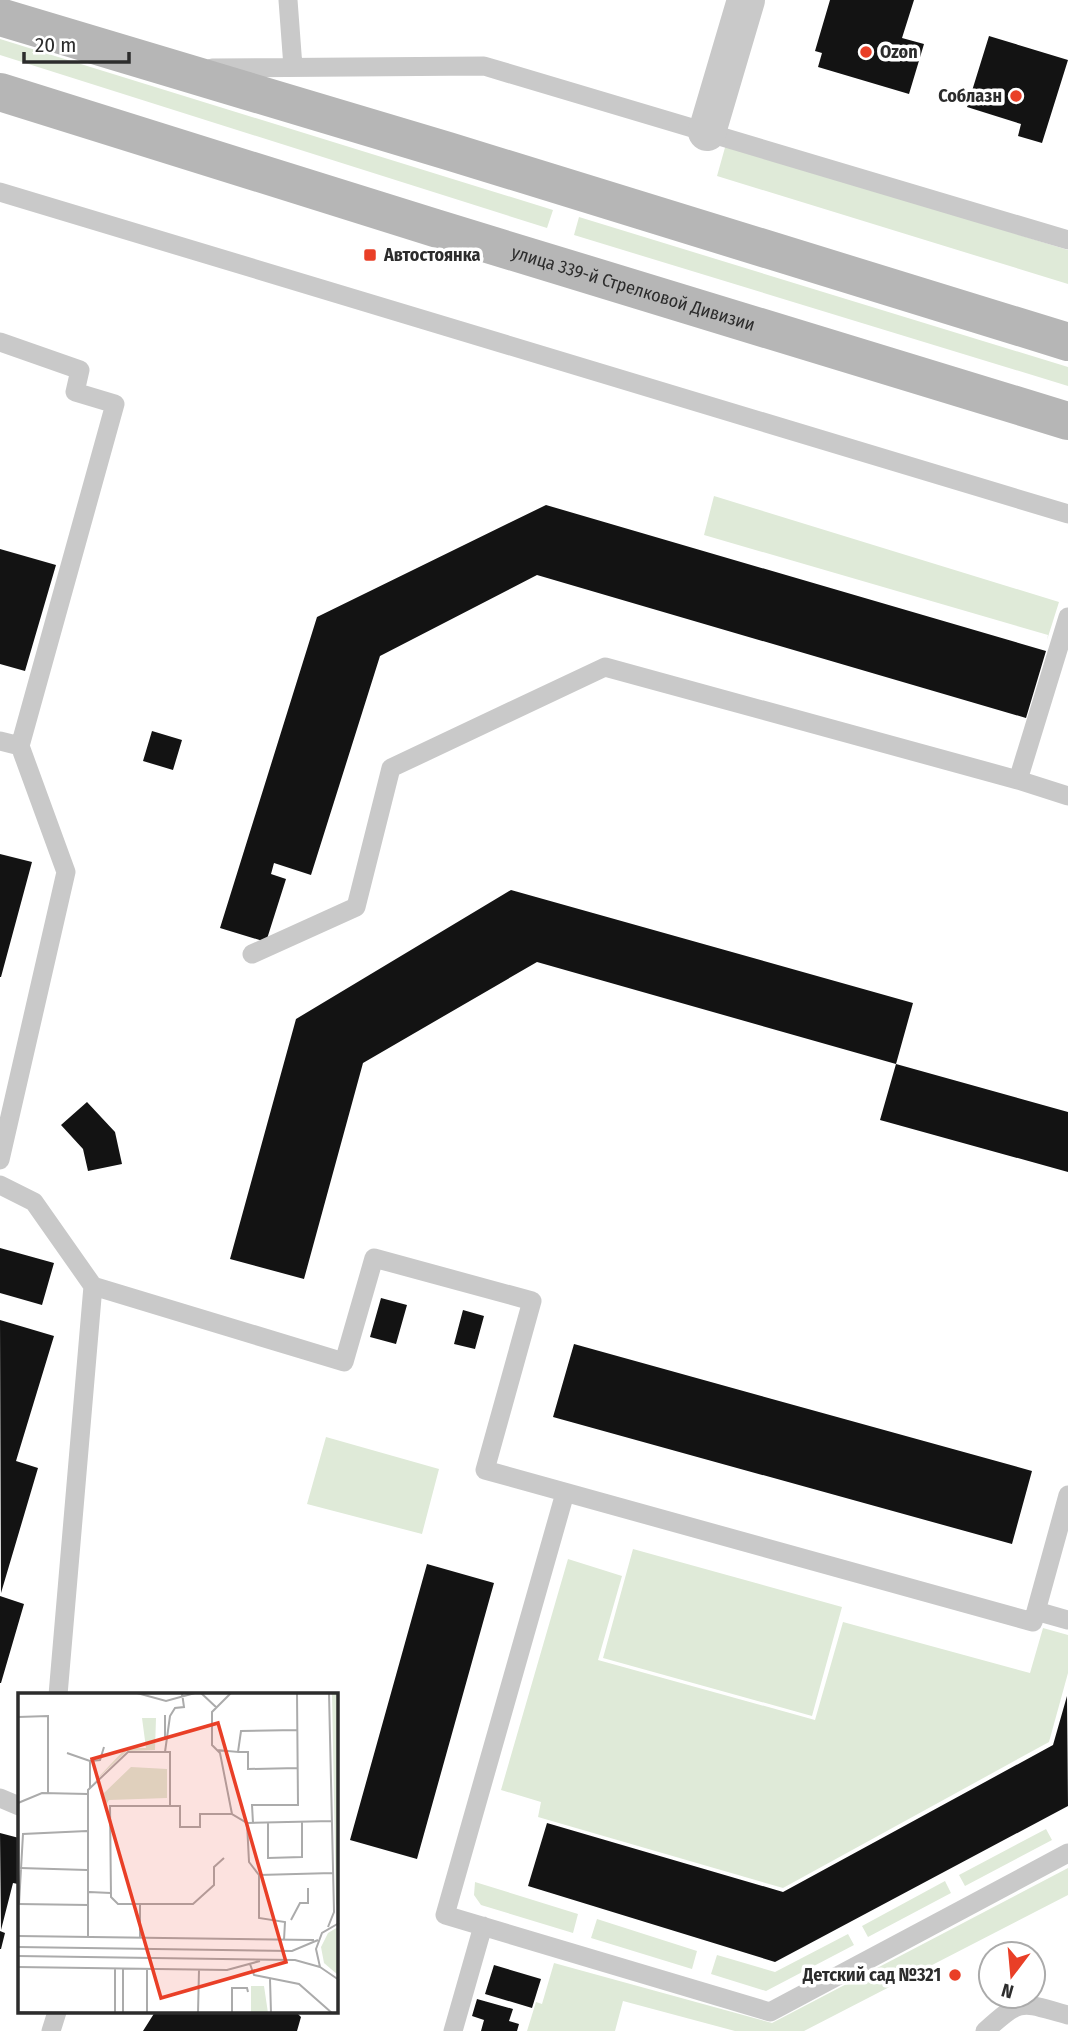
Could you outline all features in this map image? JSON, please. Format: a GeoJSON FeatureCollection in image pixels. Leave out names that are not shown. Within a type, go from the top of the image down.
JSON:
{"type":"FeatureCollection","features":[{"type":"Feature","properties":{"kind":"main road"},"geometry":{"type":"LineString","coordinates":[[0,17],[448,151],[1068,342]]}},
{"type":"Feature","properties":{"kind":"main road","name":"улица 339-й Стрелковой Дивизии"},"geometry":{"type":"LineString","coordinates":[[0,92],[1068,421]]}},
{"type":"Feature","properties":{"kind":"street"},"geometry":{"type":"LineString","coordinates":[[708,132],[746,0]]}},
{"type":"Feature","properties":{"kind":"lane"},"geometry":{"type":"LineString","coordinates":[[288,0],[293,67]]}},
{"type":"Feature","properties":{"kind":"lane"},"geometry":{"type":"LineString","coordinates":[[167,68],[484,66],[1068,240]]}},
{"type":"Feature","properties":{"kind":"lane"},"geometry":{"type":"LineString","coordinates":[[0,192],[1068,514]]}},
{"type":"Feature","properties":{"kind":"lane"},"geometry":{"type":"LineString","coordinates":[[0,342],[80,370],[75,392],[115,404],[20,746],[66,872],[0,1160]]}},
{"type":"Feature","properties":{"kind":"lane"},"geometry":{"type":"LineString","coordinates":[[1017,780],[1068,617]]}},
{"type":"Feature","properties":{"kind":"lane"},"geometry":{"type":"LineString","coordinates":[[252,954],[356,907],[391,768],[605,667],[1068,796]]}},
{"type":"Feature","properties":{"kind":"lane"},"geometry":{"type":"LineString","coordinates":[[0,741],[20,746]]}},
{"type":"Feature","properties":{"kind":"lane"},"geometry":{"type":"LineString","coordinates":[[0,1185],[34,1202],[93,1286],[344,1363],[374,1258],[532,1301],[485,1470],[1033,1622],[1068,1494]]}},
{"type":"Feature","properties":{"kind":"lane"},"geometry":{"type":"LineString","coordinates":[[58,1693],[93,1286]]}},
{"type":"Feature","properties":{"kind":"lane"},"geometry":{"type":"LineString","coordinates":[[565,1493],[444,1915],[769,2012],[1068,1853]]}},
{"type":"Feature","properties":{"kind":"lane"},"geometry":{"type":"LineString","coordinates":[[1036,1611],[1068,1620]]}},
{"type":"Feature","properties":{"kind":"lane"},"geometry":{"type":"LineString","coordinates":[[0,1798],[18,1806]]}},
{"type":"Feature","properties":{"kind":"lane"},"geometry":{"type":"LineString","coordinates":[[453,2031],[483,1926]]}},
{"type":"Feature","properties":{"kind":"lane"},"geometry":{"type":"LineString","coordinates":[[985,2031],[1010,2009],[1021,2004],[1068,2014]]}},
{"type":"Feature","properties":{"kind":"lane"},"geometry":{"type":"LineString","coordinates":[[51,2031],[56,2014]]}},
{"type":"Feature","properties":{"kind":"green space"},"geometry":{"type":"Polygon","coordinates":[[[0,39],[553,210],[547,228],[0,55],[0,39]]]}},
{"type":"Feature","properties":{"kind":"green space"},"geometry":{"type":"Polygon","coordinates":[[[726,144],[1068,250],[1068,284],[717,176],[726,144]]]}},
{"type":"Feature","properties":{"kind":"green space"},"geometry":{"type":"Polygon","coordinates":[[[579,217],[1068,367],[1068,386],[574,235],[579,217]]]}},
{"type":"Feature","properties":{"kind":"green space"},"geometry":{"type":"Polygon","coordinates":[[[714,496],[1059,602],[1047,640],[1048,635],[704,535],[714,496]]]}},
{"type":"Feature","properties":{"kind":"green space"},"geometry":{"type":"Polygon","coordinates":[[[326,1437],[439,1469],[422,1534],[307,1504],[326,1437]]]}},
{"type":"Feature","properties":{"kind":"green space"},"geometry":{"type":"Polygon","coordinates":[[[633,1549],[842,1607],[812,1716],[603,1658],[633,1549]]]}},
{"type":"Feature","properties":{"kind":"green space"},"geometry":{"type":"Polygon","coordinates":[[[568,1559],[622,1576],[598,1660],[815,1720],[843,1622],[1030,1673],[1043,1628],[1068,1635],[1068,1673],[1049,1742],[783,1888],[538,1817],[541,1802],[501,1790],[568,1559]]]}},
{"type":"Feature","properties":{"kind":"green space"},"geometry":{"type":"Polygon","coordinates":[[[1046,1829],[1052,1840],[965,1886],[959,1875],[1046,1829]]]}},
{"type":"Feature","properties":{"kind":"green space"},"geometry":{"type":"Polygon","coordinates":[[[1068,1868],[1068,1895],[804,2031],[735,2031],[623,2001],[615,2031],[527,2031],[536,2002],[542,2004],[554,1963],[772,2023],[1068,1868]]]}},
{"type":"Feature","properties":{"kind":"green space"},"geometry":{"type":"Polygon","coordinates":[[[945,1881],[951,1893],[868,1937],[862,1926],[945,1881]]]}},
{"type":"Feature","properties":{"kind":"green space"},"geometry":{"type":"Polygon","coordinates":[[[475,1882],[578,1914],[573,1933],[481,1905],[474,1895],[475,1882]]]}},
{"type":"Feature","properties":{"kind":"green space"},"geometry":{"type":"Polygon","coordinates":[[[597,1919],[697,1951],[692,1969],[591,1938],[597,1919]]]}},
{"type":"Feature","properties":{"kind":"green space"},"geometry":{"type":"Polygon","coordinates":[[[848,1934],[854,1945],[766,1991],[711,1974],[717,1955],[775,1972],[848,1934]]]}},
{"type":"Feature","properties":{"kind":"building"},"geometry":{"type":"Polygon","coordinates":[[[830,0],[914,0],[902,38],[924,44],[909,94],[818,67],[822,53],[815,51],[830,0]]]}},
{"type":"Feature","properties":{"kind":"building"},"geometry":{"type":"Polygon","coordinates":[[[989,36],[1068,60],[1042,143],[1018,136],[1021,124],[967,107],[989,36]]]}},
{"type":"Feature","properties":{"kind":"building"},"geometry":{"type":"Polygon","coordinates":[[[546,505],[1046,651],[1026,718],[537,575],[380,656],[311,875],[274,863],[271,874],[286,879],[266,942],[220,928],[317,617],[546,505]]]}},
{"type":"Feature","properties":{"kind":"building"},"geometry":{"type":"Polygon","coordinates":[[[0,549],[56,565],[25,671],[0,664],[0,549]]]}},
{"type":"Feature","properties":{"kind":"building"},"geometry":{"type":"Polygon","coordinates":[[[152,731],[182,740],[173,770],[143,761],[152,731]]]}},
{"type":"Feature","properties":{"kind":"building"},"geometry":{"type":"Polygon","coordinates":[[[0,854],[32,862],[1,977],[0,977],[0,854]]]}},
{"type":"Feature","properties":{"kind":"building"},"geometry":{"type":"Polygon","coordinates":[[[511,890],[913,1003],[896,1064],[537,962],[363,1063],[304,1279],[230,1259],[296,1019],[511,890]]]}},
{"type":"Feature","properties":{"kind":"building"},"geometry":{"type":"Polygon","coordinates":[[[896,1064],[1068,1112],[1068,1172],[880,1120],[896,1064]]]}},
{"type":"Feature","properties":{"kind":"building"},"geometry":{"type":"Polygon","coordinates":[[[87,1102],[115,1132],[122,1164],[88,1171],[83,1149],[61,1125],[87,1102]]]}},
{"type":"Feature","properties":{"kind":"building"},"geometry":{"type":"Polygon","coordinates":[[[0,1248],[54,1263],[42,1305],[0,1293],[0,1248]]]}},
{"type":"Feature","properties":{"kind":"building"},"geometry":{"type":"Polygon","coordinates":[[[381,1298],[407,1305],[396,1344],[370,1337],[381,1298]]]}},
{"type":"Feature","properties":{"kind":"building"},"geometry":{"type":"Polygon","coordinates":[[[463,1310],[484,1316],[475,1349],[454,1344],[463,1310]]]}},
{"type":"Feature","properties":{"kind":"building"},"geometry":{"type":"Polygon","coordinates":[[[0,1320],[54,1336],[16,1461],[38,1468],[1,1593],[0,1320]]]}},
{"type":"Feature","properties":{"kind":"building"},"geometry":{"type":"Polygon","coordinates":[[[574,1344],[1032,1471],[1012,1544],[553,1417],[574,1344]]]}},
{"type":"Feature","properties":{"kind":"building"},"geometry":{"type":"Polygon","coordinates":[[[427,1564],[494,1583],[417,1859],[350,1840],[427,1564]]]}},
{"type":"Feature","properties":{"kind":"building"},"geometry":{"type":"Polygon","coordinates":[[[0,1596],[24,1604],[1,1683],[0,1683],[0,1596]]]}},
{"type":"Feature","properties":{"kind":"building"},"geometry":{"type":"Polygon","coordinates":[[[1067,1696],[1068,1806],[775,1962],[528,1886],[547,1823],[783,1892],[1053,1745],[1067,1696]]]}},
{"type":"Feature","properties":{"kind":"building"},"geometry":{"type":"Polygon","coordinates":[[[0,1833],[18,1838],[18,1884],[13,1883],[1,1930],[0,1833]]]}},
{"type":"Feature","properties":{"kind":"building"},"geometry":{"type":"Polygon","coordinates":[[[0,1931],[5,1933],[1,1949],[0,1949],[0,1931]]]}},
{"type":"Feature","properties":{"kind":"building"},"geometry":{"type":"Polygon","coordinates":[[[494,1965],[541,1979],[532,2008],[485,1994],[494,1965]]]}},
{"type":"Feature","properties":{"kind":"building"},"geometry":{"type":"Polygon","coordinates":[[[477,1999],[513,2009],[509,2021],[519,2024],[517,2031],[481,2031],[484,2020],[472,2016],[477,1999]]]}},
{"type":"Feature","properties":{"kind":"building"},"geometry":{"type":"Polygon","coordinates":[[[154,2014],[298,2014],[301,2017],[297,2031],[143,2031],[154,2014]]]}},
{"type":"Feature","properties":{"kind":"place","name":"Ozon"},"geometry":{"type":"Point","coordinates":[866,52]}},
{"type":"Feature","properties":{"kind":"place","name":"Соблазн"},"geometry":{"type":"Point","coordinates":[1016,96]}},
{"type":"Feature","properties":{"kind":"place","name":"Автостоянка"},"geometry":{"type":"Point","coordinates":[370,255]}},
{"type":"Feature","properties":{"kind":"place","name":"Детский сад №321"},"geometry":{"type":"Point","coordinates":[955,1975]}}]}
